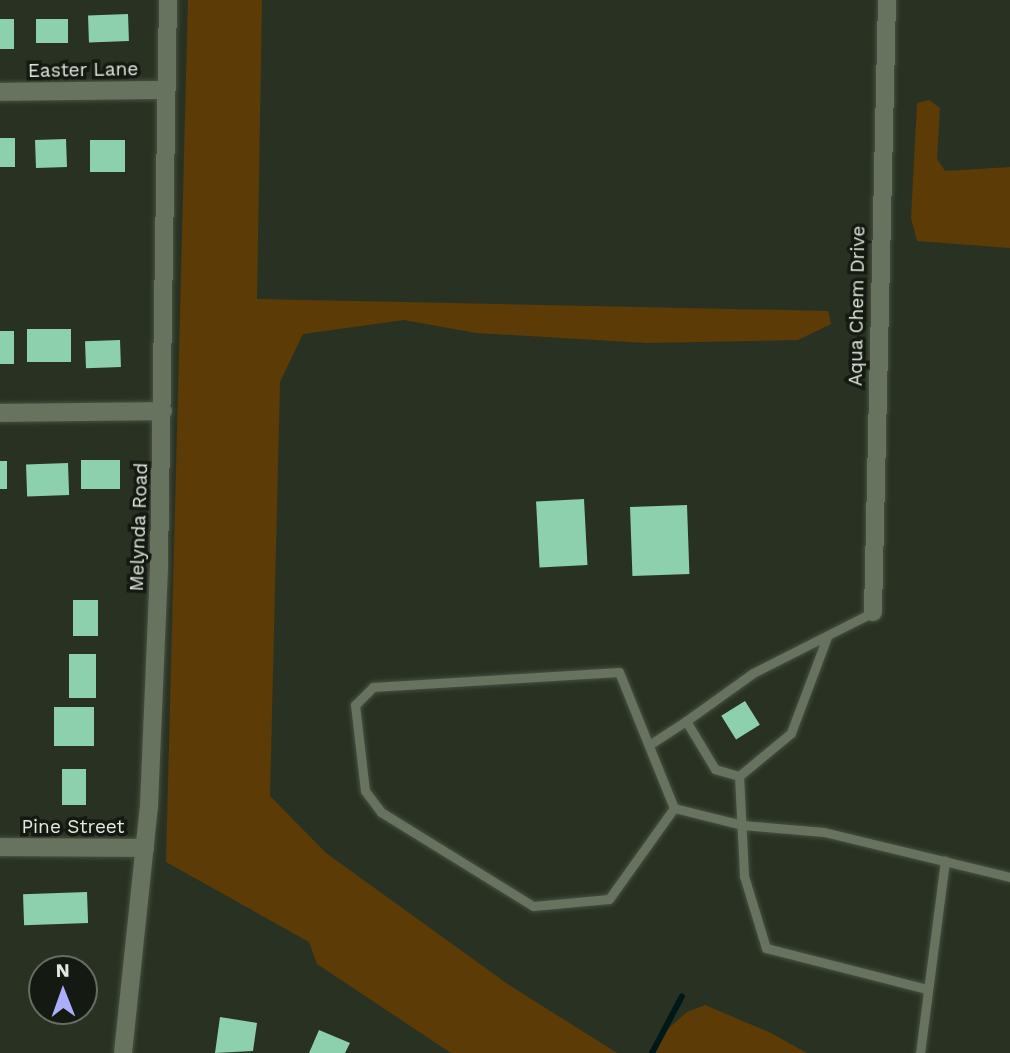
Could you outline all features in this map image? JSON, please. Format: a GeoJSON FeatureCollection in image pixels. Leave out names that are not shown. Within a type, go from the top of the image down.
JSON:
{"type":"FeatureCollection","features":[{"type":"Feature","properties":{"kind":"street","name":"Melynda Road"},"geometry":{"type":"LineString","coordinates":[[123,1053],[145,848],[163,411],[167,0]]}},
{"type":"Feature","properties":{"kind":"street","name":"Aqua Chem Drive"},"geometry":{"type":"LineString","coordinates":[[873,612],[887,0]]}},
{"type":"Feature","properties":{"kind":"street","name":"Easter Lane"},"geometry":{"type":"LineString","coordinates":[[0,92],[166,90]]}},
{"type":"Feature","properties":{"kind":"street"},"geometry":{"type":"LineString","coordinates":[[0,413],[163,411]]}},
{"type":"Feature","properties":{"kind":"street","name":"Pine Street"},"geometry":{"type":"LineString","coordinates":[[0,847],[145,848]]}},
{"type":"Feature","properties":{"kind":"lane"},"geometry":{"type":"LineString","coordinates":[[649,745],[753,673],[873,612]]}},
{"type":"Feature","properties":{"kind":"lane"},"geometry":{"type":"LineString","coordinates":[[739,776],[791,733],[827,637]]}},
{"type":"Feature","properties":{"kind":"lane"},"geometry":{"type":"LineString","coordinates":[[620,672],[674,807],[609,900],[533,906],[381,812],[365,791],[355,705],[373,687],[620,672]]}},
{"type":"Feature","properties":{"kind":"lane"},"geometry":{"type":"LineString","coordinates":[[686,721],[715,769],[739,776]]}},
{"type":"Feature","properties":{"kind":"lane"},"geometry":{"type":"LineString","coordinates":[[739,776],[744,876],[766,948],[927,989]]}},
{"type":"Feature","properties":{"kind":"lane"},"geometry":{"type":"LineString","coordinates":[[674,807],[742,825],[824,832],[1010,877]]}},
{"type":"Feature","properties":{"kind":"lane"},"geometry":{"type":"LineString","coordinates":[[920,1053],[945,861]]}},
{"type":"Feature","properties":{"kind":"shaded area"},"geometry":{"type":"Polygon","coordinates":[[[188,0],[262,0],[257,299],[828,311],[831,324],[798,340],[647,343],[476,333],[404,320],[303,334],[280,382],[270,796],[326,853],[509,985],[617,1053],[451,1053],[317,964],[309,942],[166,862],[188,0]]]}},
{"type":"Feature","properties":{"kind":"shaded area"},"geometry":{"type":"Polygon","coordinates":[[[929,100],[940,108],[937,159],[945,171],[1010,167],[1010,248],[917,241],[911,218],[917,103],[929,100]]]}},
{"type":"Feature","properties":{"kind":"shaded area"},"geometry":{"type":"Polygon","coordinates":[[[705,1005],[769,1032],[807,1053],[652,1053],[662,1034],[687,1012],[705,1005]]]}},
{"type":"Feature","properties":{"kind":"building"},"geometry":{"type":"Polygon","coordinates":[[[128,14],[129,41],[89,42],[88,15],[128,14]]]}},
{"type":"Feature","properties":{"kind":"building"},"geometry":{"type":"Polygon","coordinates":[[[0,19],[14,19],[14,49],[0,49],[0,19]]]}},
{"type":"Feature","properties":{"kind":"building"},"geometry":{"type":"Polygon","coordinates":[[[36,19],[68,19],[68,43],[36,43],[36,19]]]}},
{"type":"Feature","properties":{"kind":"building"},"geometry":{"type":"Polygon","coordinates":[[[0,138],[15,138],[15,167],[0,167],[0,138]]]}},
{"type":"Feature","properties":{"kind":"building"},"geometry":{"type":"Polygon","coordinates":[[[66,139],[67,167],[36,168],[35,140],[66,139]]]}},
{"type":"Feature","properties":{"kind":"building"},"geometry":{"type":"Polygon","coordinates":[[[90,140],[125,140],[125,172],[90,172],[90,140]]]}},
{"type":"Feature","properties":{"kind":"building"},"geometry":{"type":"Polygon","coordinates":[[[27,329],[71,329],[71,362],[27,362],[27,329]]]}},
{"type":"Feature","properties":{"kind":"building"},"geometry":{"type":"Polygon","coordinates":[[[0,331],[14,331],[14,364],[0,364],[0,331]]]}},
{"type":"Feature","properties":{"kind":"building"},"geometry":{"type":"Polygon","coordinates":[[[120,340],[121,367],[86,368],[85,341],[120,340]]]}},
{"type":"Feature","properties":{"kind":"building"},"geometry":{"type":"Polygon","coordinates":[[[81,460],[120,460],[120,489],[81,489],[81,460]]]}},
{"type":"Feature","properties":{"kind":"building"},"geometry":{"type":"Polygon","coordinates":[[[0,461],[7,461],[7,489],[0,489],[0,461]]]}},
{"type":"Feature","properties":{"kind":"building"},"geometry":{"type":"Polygon","coordinates":[[[68,463],[69,495],[27,496],[26,464],[68,463]]]}},
{"type":"Feature","properties":{"kind":"building"},"geometry":{"type":"Polygon","coordinates":[[[584,499],[587,565],[540,567],[536,502],[584,499]]]}},
{"type":"Feature","properties":{"kind":"building"},"geometry":{"type":"Polygon","coordinates":[[[687,505],[689,574],[632,576],[630,507],[687,505]]]}},
{"type":"Feature","properties":{"kind":"building"},"geometry":{"type":"Polygon","coordinates":[[[73,600],[98,600],[98,636],[73,636],[73,600]]]}},
{"type":"Feature","properties":{"kind":"building"},"geometry":{"type":"Polygon","coordinates":[[[69,654],[96,654],[96,698],[69,698],[69,654]]]}},
{"type":"Feature","properties":{"kind":"building"},"geometry":{"type":"Polygon","coordinates":[[[745,701],[760,725],[736,740],[721,716],[745,701]]]}},
{"type":"Feature","properties":{"kind":"building"},"geometry":{"type":"Polygon","coordinates":[[[54,707],[94,707],[94,746],[54,746],[54,707]]]}},
{"type":"Feature","properties":{"kind":"building"},"geometry":{"type":"Polygon","coordinates":[[[62,769],[86,769],[86,805],[62,805],[62,769]]]}},
{"type":"Feature","properties":{"kind":"building"},"geometry":{"type":"Polygon","coordinates":[[[87,892],[88,923],[24,925],[23,894],[87,892]]]}},
{"type":"Feature","properties":{"kind":"building"},"geometry":{"type":"Polygon","coordinates":[[[220,1017],[257,1023],[253,1051],[215,1053],[220,1017]]]}},
{"type":"Feature","properties":{"kind":"building"},"geometry":{"type":"Polygon","coordinates":[[[319,1030],[350,1043],[345,1053],[309,1053],[319,1030]]]}},
{"type":"Feature","properties":{"kind":"waterway"},"geometry":{"type":"LineString","coordinates":[[652,1053],[682,996]]}}]}
